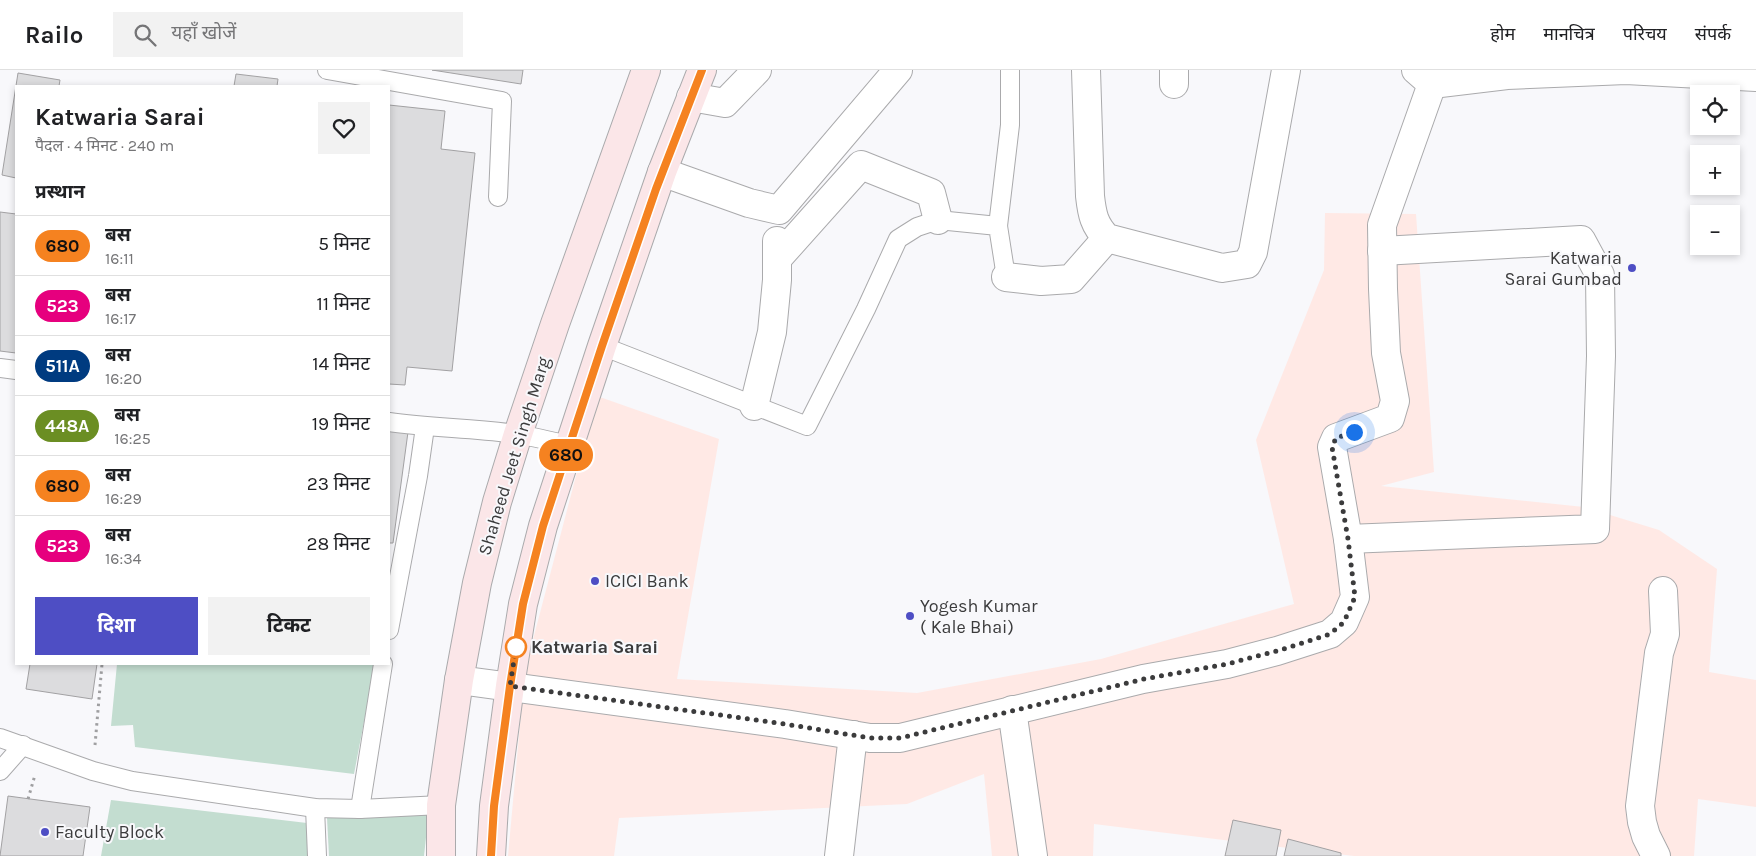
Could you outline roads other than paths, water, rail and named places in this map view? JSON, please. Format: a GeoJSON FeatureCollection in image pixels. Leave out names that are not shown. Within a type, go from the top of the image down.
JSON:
{"type":"FeatureCollection","features":[{"type":"Feature","properties":{"kind":"main road","name":"Shaheed Jeet Singh Marg"},"geometry":{"type":"LineString","coordinates":[[441,856],[441,805],[459,680],[477,583],[497,502],[558,315],[646,70]]}},
{"type":"Feature","properties":{"kind":"main road"},"geometry":{"type":"LineString","coordinates":[[492,856],[494,806],[510,686],[525,596],[543,526],[662,172],[702,70]]}},
{"type":"Feature","properties":{"kind":"street"},"geometry":{"type":"LineString","coordinates":[[691,97],[725,103],[757,70]]}},
{"type":"Feature","properties":{"kind":"street"},"geometry":{"type":"LineString","coordinates":[[754,406],[772,332],[777,280],[779,210],[898,70]]}},
{"type":"Feature","properties":{"kind":"street"},"geometry":{"type":"LineString","coordinates":[[1086,70],[1090,196],[1098,228],[1107,238],[1222,268],[1247,264],[1253,252],[1286,70]]}},
{"type":"Feature","properties":{"kind":"street"},"geometry":{"type":"LineString","coordinates":[[459,680],[785,724],[870,738],[900,738],[1144,679],[1227,664],[1277,651],[1330,634],[1344,622],[1355,597],[1348,539],[1332,447],[1336,438],[1390,418],[1395,401],[1386,353],[1382,225],[1424,77],[1626,70],[1756,77]]}},
{"type":"Feature","properties":{"kind":"street"},"geometry":{"type":"LineString","coordinates":[[777,259],[861,165],[931,193],[938,220]]}},
{"type":"Feature","properties":{"kind":"street"},"geometry":{"type":"LineString","coordinates":[[662,172],[742,201],[779,210]]}},
{"type":"Feature","properties":{"kind":"street"},"geometry":{"type":"LineString","coordinates":[[1006,277],[1040,281],[1071,279],[1107,238]]}},
{"type":"Feature","properties":{"kind":"street"},"geometry":{"type":"LineString","coordinates":[[1348,539],[1595,530],[1602,356],[1600,275],[1581,240],[1382,251]]}},
{"type":"Feature","properties":{"kind":"street"},"geometry":{"type":"LineString","coordinates":[[1656,856],[1646,836],[1640,806],[1659,653],[1665,634],[1662,591]]}},
{"type":"Feature","properties":{"kind":"street"},"geometry":{"type":"LineString","coordinates":[[1012,710],[1033,856]]}},
{"type":"Feature","properties":{"kind":"street"},"geometry":{"type":"LineString","coordinates":[[839,856],[853,735]]}},
{"type":"Feature","properties":{"kind":"lane"},"geometry":{"type":"LineString","coordinates":[[327,70],[502,101],[498,197]]}},
{"type":"Feature","properties":{"kind":"lane"},"geometry":{"type":"LineString","coordinates":[[1006,277],[998,226],[1010,125],[1010,70]]}},
{"type":"Feature","properties":{"kind":"lane"},"geometry":{"type":"LineString","coordinates":[[602,346],[807,426],[866,309],[898,240],[917,228],[938,220],[998,226]]}},
{"type":"Feature","properties":{"kind":"lane"},"geometry":{"type":"LineString","coordinates":[[0,368],[15,370]]}},
{"type":"Feature","properties":{"kind":"lane"},"geometry":{"type":"LineString","coordinates":[[390,422],[425,427],[518,434],[569,445]]}},
{"type":"Feature","properties":{"kind":"lane"},"geometry":{"type":"LineString","coordinates":[[390,625],[418,476],[425,427]]}},
{"type":"Feature","properties":{"kind":"lane"},"geometry":{"type":"LineString","coordinates":[[360,809],[383,665]]}},
{"type":"Feature","properties":{"kind":"lane"},"geometry":{"type":"LineString","coordinates":[[0,738],[93,772],[132,781],[315,808],[360,809],[441,805]]}},
{"type":"Feature","properties":{"kind":"lane"},"geometry":{"type":"LineString","coordinates":[[0,770],[22,745]]}},
{"type":"Feature","properties":{"kind":"lane"},"geometry":{"type":"LineString","coordinates":[[315,808],[318,856]]}},
{"type":"Feature","properties":{"kind":"place","name":"Katwaria Sarai Gumbad"},"geometry":{"type":"Point","coordinates":[1632,268]}},
{"type":"Feature","properties":{"kind":"place","name":"ICICI Bank"},"geometry":{"type":"Point","coordinates":[595,581]}},
{"type":"Feature","properties":{"kind":"place","name":"Yogesh Kumar ( Kale Bhai)"},"geometry":{"type":"Point","coordinates":[910,616]}},
{"type":"Feature","properties":{"kind":"place","name":"Katwaria Sarai"},"geometry":{"type":"Point","coordinates":[516,647]}},
{"type":"Feature","properties":{"kind":"place","name":"Faculty Block"},"geometry":{"type":"Point","coordinates":[45,832]}}]}
